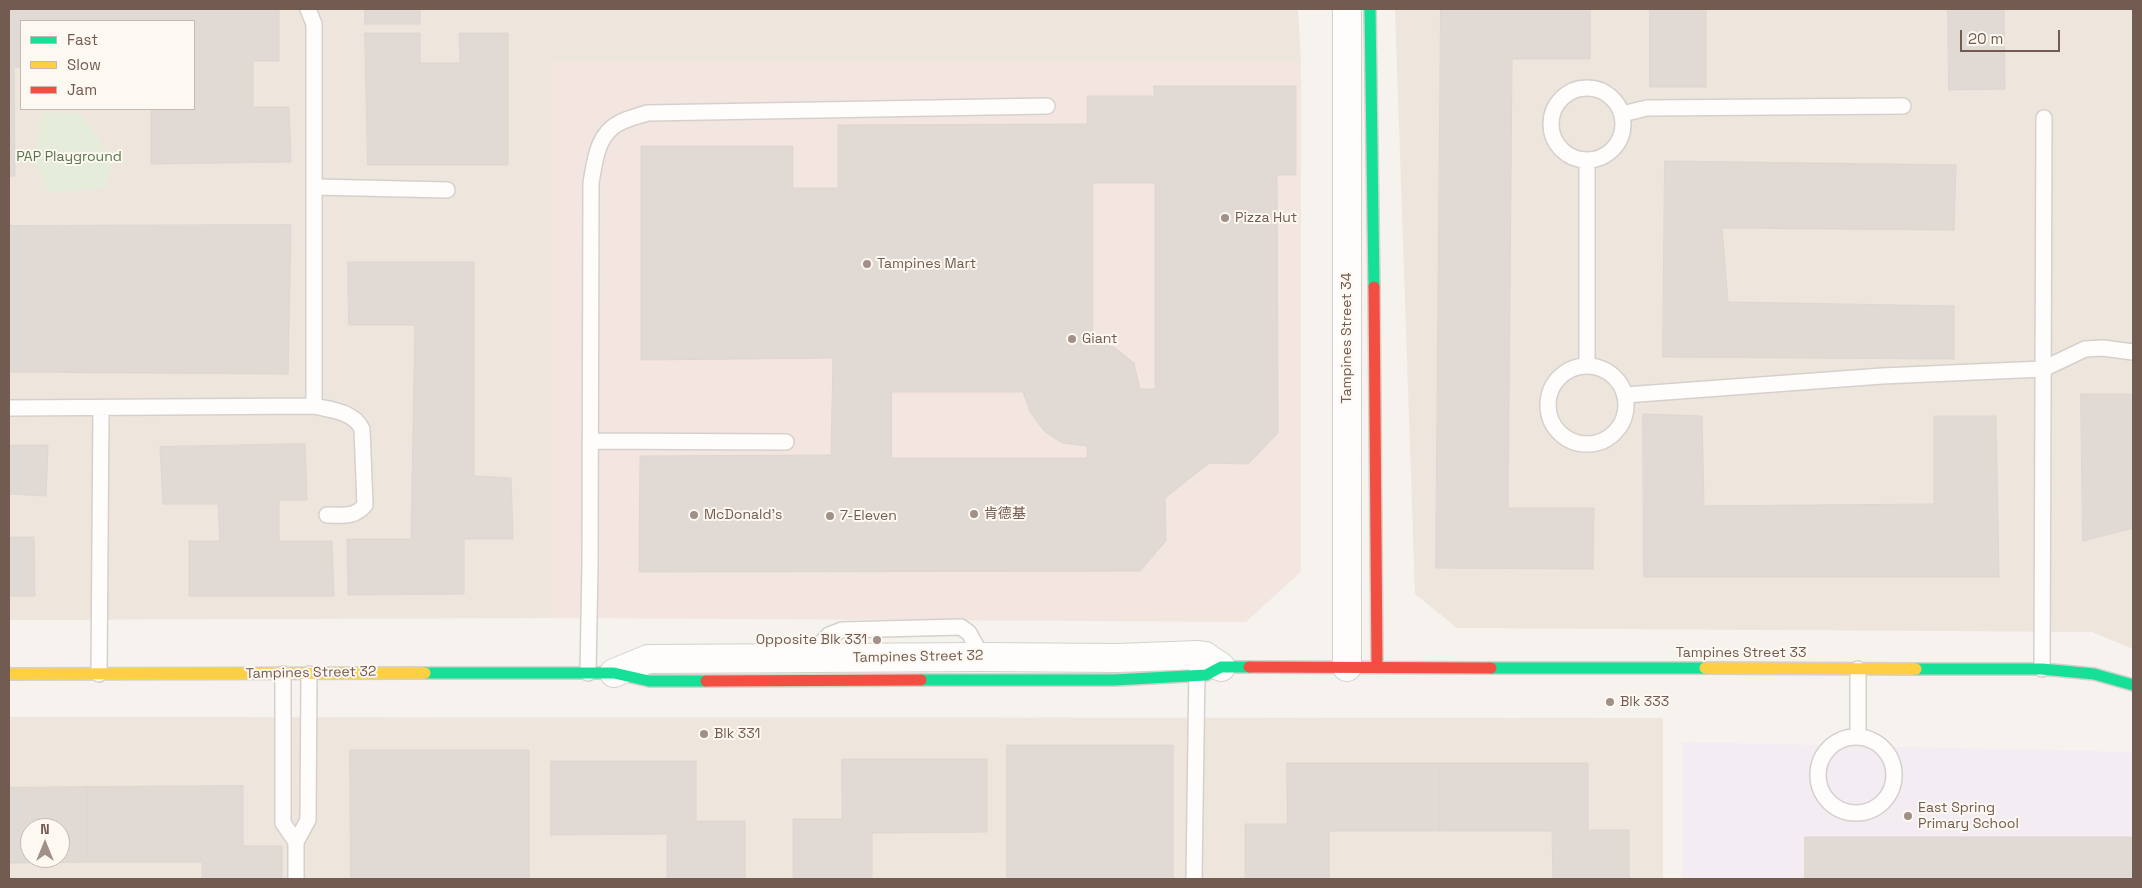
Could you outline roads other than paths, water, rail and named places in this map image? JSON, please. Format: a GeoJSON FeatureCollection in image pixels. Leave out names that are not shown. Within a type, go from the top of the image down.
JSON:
{"type":"FeatureCollection","features":[{"type":"Feature","properties":{"kind":"street","name":"Tampines Street 34"},"geometry":{"type":"LineString","coordinates":[[1347,9],[1359,95]]}},
{"type":"Feature","properties":{"kind":"street","name":"Tampines Street 34"},"geometry":{"type":"LineString","coordinates":[[1347,666],[1359,227],[1359,95],[1370,9]]}},
{"type":"Feature","properties":{"kind":"street","name":"Tampines Street 34"},"geometry":{"type":"LineString","coordinates":[[1359,227],[1377,666]]}},
{"type":"Feature","properties":{"kind":"street","name":"Tampines Street 32"},"geometry":{"type":"LineString","coordinates":[[601,673],[648,659],[1118,658],[1205,666],[1347,666]]}},
{"type":"Feature","properties":{"kind":"street","name":"Tampines Street 32"},"geometry":{"type":"LineString","coordinates":[[9,674],[601,673],[649,681],[1114,680],[1205,666]]}},
{"type":"Feature","properties":{"kind":"street","name":"Tampines Street 33"},"geometry":{"type":"LineString","coordinates":[[1347,666],[2042,669],[2094,674],[2133,685]]}},
{"type":"Feature","properties":{"kind":"lane"},"geometry":{"type":"LineString","coordinates":[[308,9],[314,24],[316,187],[314,406]]}},
{"type":"Feature","properties":{"kind":"lane"},"geometry":{"type":"LineString","coordinates":[[1581,88],[1594,88],[1606,94],[1616,102],[1622,114],[1623,128],[1620,140],[1611,151],[1600,158],[1587,160],[1573,158],[1562,150],[1554,140],[1551,127],[1552,114],[1558,102],[1568,93],[1581,88]]}},
{"type":"Feature","properties":{"kind":"lane"},"geometry":{"type":"LineString","coordinates":[[601,673],[590,441],[591,183],[596,150],[606,134],[620,122],[648,113],[1047,106]]}},
{"type":"Feature","properties":{"kind":"lane"},"geometry":{"type":"LineString","coordinates":[[1622,114],[1647,108],[1903,106]]}},
{"type":"Feature","properties":{"kind":"lane"},"geometry":{"type":"LineString","coordinates":[[2042,669],[2044,118]]}},
{"type":"Feature","properties":{"kind":"lane"},"geometry":{"type":"LineString","coordinates":[[1587,160],[1587,365]]}},
{"type":"Feature","properties":{"kind":"lane"},"geometry":{"type":"LineString","coordinates":[[316,187],[447,190]]}},
{"type":"Feature","properties":{"kind":"lane"},"geometry":{"type":"LineString","coordinates":[[1625,395],[1882,376],[2043,369],[2085,349],[2103,348],[2133,352]]}},
{"type":"Feature","properties":{"kind":"lane"},"geometry":{"type":"LineString","coordinates":[[1587,365],[1611,374],[1620,383],[1625,395],[1627,408],[1623,422],[1614,434],[1603,442],[1589,445],[1575,443],[1562,437],[1553,427],[1547,413],[1547,400],[1551,386],[1560,375],[1572,368],[1587,365]]}},
{"type":"Feature","properties":{"kind":"lane"},"geometry":{"type":"LineString","coordinates":[[9,408],[314,406],[350,415],[358,422],[362,429],[366,506],[352,515],[327,515]]}},
{"type":"Feature","properties":{"kind":"lane"},"geometry":{"type":"LineString","coordinates":[[99,674],[101,408]]}},
{"type":"Feature","properties":{"kind":"lane"},"geometry":{"type":"LineString","coordinates":[[590,441],[786,442]]}},
{"type":"Feature","properties":{"kind":"lane"},"geometry":{"type":"LineString","coordinates":[[1194,879],[1205,666]]}},
{"type":"Feature","properties":{"kind":"lane"},"geometry":{"type":"LineString","coordinates":[[1858,669],[1858,737]]}},
{"type":"Feature","properties":{"kind":"lane"},"geometry":{"type":"LineString","coordinates":[[283,674],[283,823],[296,842]]}},
{"type":"Feature","properties":{"kind":"lane"},"geometry":{"type":"LineString","coordinates":[[296,879],[296,842],[308,820],[309,674]]}},
{"type":"Feature","properties":{"kind":"lane"},"geometry":{"type":"LineString","coordinates":[[1858,737],[1872,740],[1884,749],[1892,761],[1894,776],[1892,791],[1883,803],[1871,810],[1856,813],[1842,810],[1829,803],[1821,791],[1818,776],[1821,761],[1829,748],[1842,740],[1858,737]]}},
{"type":"Feature","properties":{"kind":"place","name":"Pizza Hut"},"geometry":{"type":"Point","coordinates":[1225,218]}},
{"type":"Feature","properties":{"kind":"place","name":"Tampines Mart"},"geometry":{"type":"Point","coordinates":[867,264]}},
{"type":"Feature","properties":{"kind":"place","name":"Giant"},"geometry":{"type":"Point","coordinates":[1072,339]}},
{"type":"Feature","properties":{"kind":"place","name":"肯德基"},"geometry":{"type":"Point","coordinates":[974,514]}},
{"type":"Feature","properties":{"kind":"place","name":"McDonald's"},"geometry":{"type":"Point","coordinates":[694,515]}},
{"type":"Feature","properties":{"kind":"place","name":"7-Eleven"},"geometry":{"type":"Point","coordinates":[830,516]}},
{"type":"Feature","properties":{"kind":"place","name":"Opposite Blk 331"},"geometry":{"type":"Point","coordinates":[877,640]}},
{"type":"Feature","properties":{"kind":"place","name":"Blk 333"},"geometry":{"type":"Point","coordinates":[1610,702]}},
{"type":"Feature","properties":{"kind":"place","name":"Blk 331"},"geometry":{"type":"Point","coordinates":[704,734]}},
{"type":"Feature","properties":{"kind":"place","name":"East Spring Primary School"},"geometry":{"type":"Point","coordinates":[1908,816]}},
{"type":"Feature","properties":{"kind":"park label","name":"PAP Playground"},"geometry":{"type":"Point","coordinates":[69,157]}}]}
